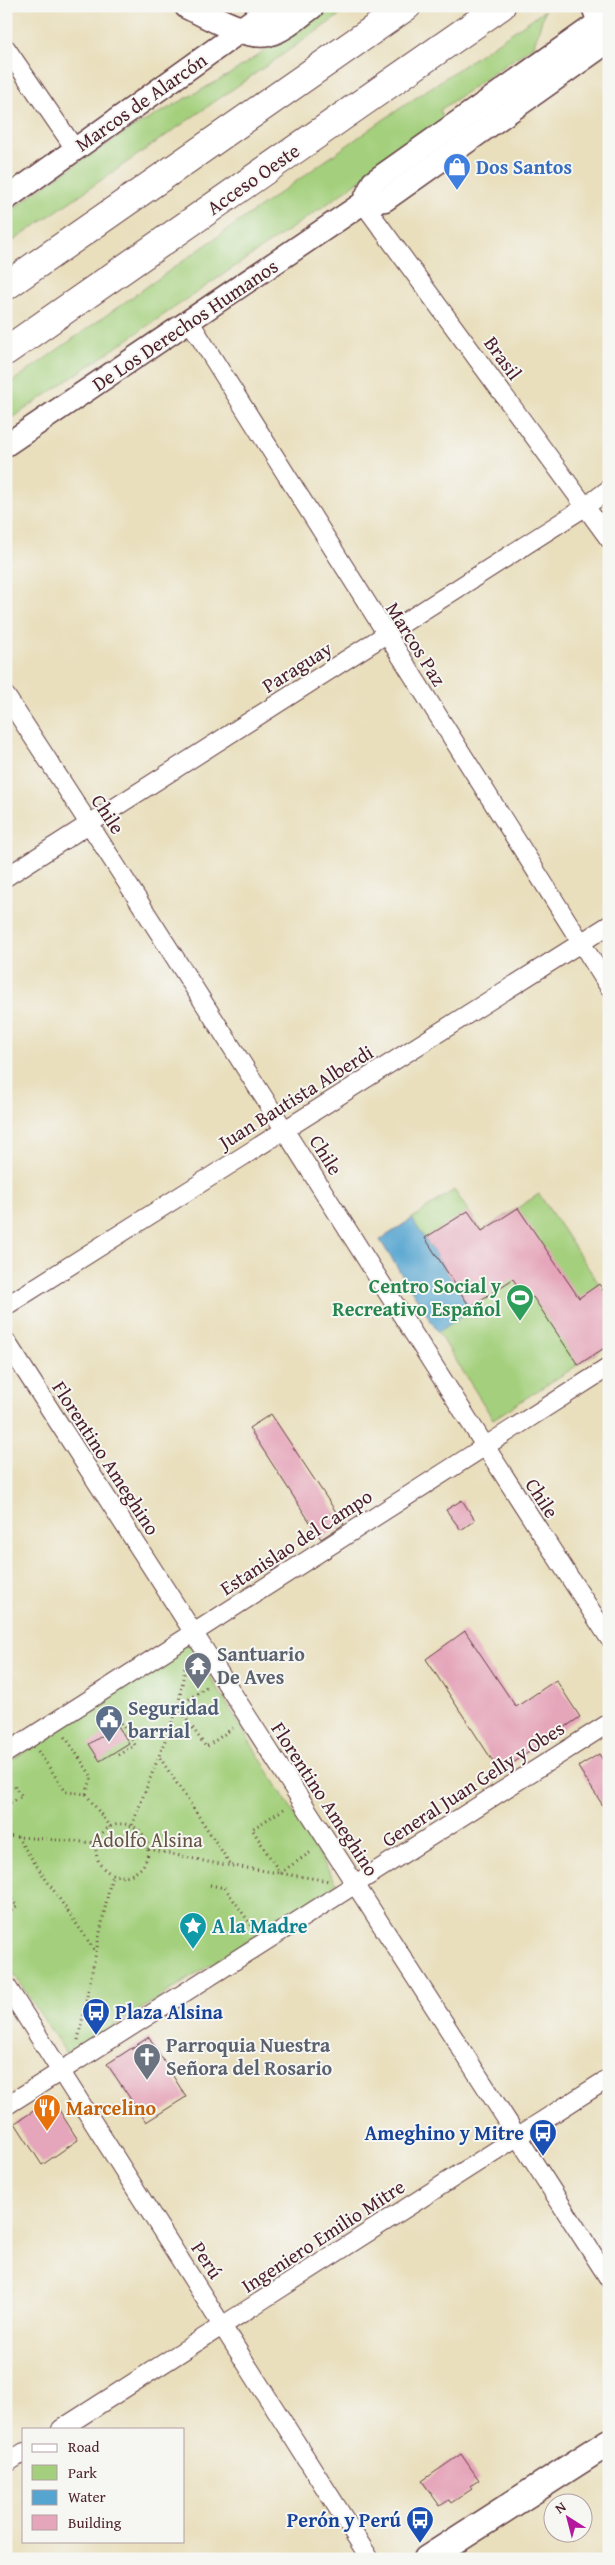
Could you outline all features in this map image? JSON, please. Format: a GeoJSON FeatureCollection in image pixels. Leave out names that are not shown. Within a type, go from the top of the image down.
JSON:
{"type":"FeatureCollection","features":[{"type":"Feature","properties":{"kind":"highway"},"geometry":{"type":"LineString","coordinates":[[6,286],[407,6]]}},
{"type":"Feature","properties":{"kind":"highway","name":"Acceso Oeste"},"geometry":{"type":"LineString","coordinates":[[6,351],[500,6]]}},
{"type":"Feature","properties":{"kind":"main road"},"geometry":{"type":"LineString","coordinates":[[188,6],[255,34],[268,33],[278,17],[311,6]]}},
{"type":"Feature","properties":{"kind":"main road"},"geometry":{"type":"LineString","coordinates":[[427,2559],[609,2442]]}},
{"type":"Feature","properties":{"kind":"street","name":"Marcos de Alarcón"},"geometry":{"type":"LineString","coordinates":[[6,199],[242,30]]}},
{"type":"Feature","properties":{"kind":"street","name":"De Los Derechos Humanos"},"geometry":{"type":"LineString","coordinates":[[6,445],[363,203],[385,200],[605,32]]}},
{"type":"Feature","properties":{"kind":"street"},"geometry":{"type":"LineString","coordinates":[[6,48],[75,149]]}},
{"type":"Feature","properties":{"kind":"street","name":"Brasil"},"geometry":{"type":"LineString","coordinates":[[363,203],[609,539]]}},
{"type":"Feature","properties":{"kind":"street","name":"Marcos Paz"},"geometry":{"type":"LineString","coordinates":[[190,322],[386,636],[609,987]]}},
{"type":"Feature","properties":{"kind":"street","name":"Paraguay"},"geometry":{"type":"LineString","coordinates":[[6,877],[386,636],[585,507],[609,489]]}},
{"type":"Feature","properties":{"kind":"street","name":"Chile"},"geometry":{"type":"LineString","coordinates":[[6,696],[285,1129],[484,1447],[609,1638]]}},
{"type":"Feature","properties":{"kind":"street","name":"Juan Bautista Alberdi"},"geometry":{"type":"LineString","coordinates":[[6,1306],[609,925]]}},
{"type":"Feature","properties":{"kind":"street","name":"Florentino Ameghino"},"geometry":{"type":"LineString","coordinates":[[6,1342],[609,2279]]}},
{"type":"Feature","properties":{"kind":"street","name":"Estanislao del Campo"},"geometry":{"type":"LineString","coordinates":[[6,1752],[609,1367]]}},
{"type":"Feature","properties":{"kind":"street","name":"General Juan Gelly y Obes"},"geometry":{"type":"LineString","coordinates":[[6,2106],[609,1723]]}},
{"type":"Feature","properties":{"kind":"street","name":"Perú"},"geometry":{"type":"LineString","coordinates":[[6,1985],[370,2559]]}},
{"type":"Feature","properties":{"kind":"street","name":"Ingeniero Emilio Mitre"},"geometry":{"type":"LineString","coordinates":[[63,2428],[609,2078]]}},
{"type":"Feature","properties":{"kind":"street"},"geometry":{"type":"LineString","coordinates":[[6,2464],[22,2453]]}},
{"type":"Feature","properties":{"kind":"path"},"geometry":{"type":"LineString","coordinates":[[132,1825],[178,1707],[188,1643],[193,1632]]}},
{"type":"Feature","properties":{"kind":"path"},"geometry":{"type":"LineString","coordinates":[[178,1707],[206,1688]]}},
{"type":"Feature","properties":{"kind":"path"},"geometry":{"type":"LineString","coordinates":[[178,1707],[206,1747],[233,1728]]}},
{"type":"Feature","properties":{"kind":"path"},"geometry":{"type":"LineString","coordinates":[[118,1756],[135,1744],[119,1720]]}},
{"type":"Feature","properties":{"kind":"path"},"geometry":{"type":"LineString","coordinates":[[55,1722],[92,1777],[86,1794]]}},
{"type":"Feature","properties":{"kind":"path"},"geometry":{"type":"LineString","coordinates":[[30,1738],[66,1792],[86,1794],[110,1827]]}},
{"type":"Feature","properties":{"kind":"path"},"geometry":{"type":"LineString","coordinates":[[159,1757],[231,1865]]}},
{"type":"Feature","properties":{"kind":"path"},"geometry":{"type":"LineString","coordinates":[[6,1806],[22,1796],[14,1785]]}},
{"type":"Feature","properties":{"kind":"path"},"geometry":{"type":"LineString","coordinates":[[280,1873],[252,1829],[284,1809]]}},
{"type":"Feature","properties":{"kind":"path"},"geometry":{"type":"LineString","coordinates":[[121,1823],[132,1825],[144,1835],[149,1850],[146,1862],[137,1872],[124,1876],[112,1874],[98,1862],[96,1843],[110,1827],[121,1823]]}},
{"type":"Feature","properties":{"kind":"path"},"geometry":{"type":"LineString","coordinates":[[6,1836],[96,1843]]}},
{"type":"Feature","properties":{"kind":"path"},"geometry":{"type":"LineString","coordinates":[[17,1837],[96,1952]]}},
{"type":"Feature","properties":{"kind":"path"},"geometry":{"type":"LineString","coordinates":[[149,1850],[355,1885]]}},
{"type":"Feature","properties":{"kind":"path"},"geometry":{"type":"LineString","coordinates":[[280,1873],[312,1852]]}},
{"type":"Feature","properties":{"kind":"path"},"geometry":{"type":"LineString","coordinates":[[61,2071],[77,2044],[112,1874]]}},
{"type":"Feature","properties":{"kind":"path"},"geometry":{"type":"LineString","coordinates":[[210,1885],[225,1888],[254,1930]]}},
{"type":"Feature","properties":{"kind":"path"},"geometry":{"type":"LineString","coordinates":[[6,1891],[17,1907],[6,1914]]}},
{"type":"Feature","properties":{"kind":"green space"},"geometry":{"type":"Polygon","coordinates":[[[331,6],[353,6],[6,246],[6,214],[58,176],[129,130],[230,74],[331,6]]]}},
{"type":"Feature","properties":{"kind":"green space"},"geometry":{"type":"Polygon","coordinates":[[[545,10],[534,45],[440,110],[444,120],[324,206],[6,422],[6,386],[383,120],[545,10]]]}},
{"type":"Feature","properties":{"kind":"green space","name":"Centro Social y Recreativo Español"},"geometry":{"type":"Polygon","coordinates":[[[454,1190],[482,1231],[539,1194],[609,1299],[609,1345],[493,1419],[380,1240],[454,1190]]]}},
{"type":"Feature","properties":{"kind":"green space","name":"Adolfo Alsina"},"geometry":{"type":"Polygon","coordinates":[[[189,1642],[337,1884],[68,2056],[6,1962],[6,1764],[189,1642]]]}},
{"type":"Feature","properties":{"kind":"water"},"geometry":{"type":"Polygon","coordinates":[[[412,1219],[472,1310],[438,1332],[380,1240],[412,1219]]]}},
{"type":"Feature","properties":{"kind":"building"},"geometry":{"type":"Polygon","coordinates":[[[518,1208],[579,1298],[599,1284],[609,1299],[609,1345],[578,1365],[533,1297],[527,1301],[513,1279],[470,1307],[425,1238],[468,1211],[482,1231],[518,1208]]]}},
{"type":"Feature","properties":{"kind":"building"},"geometry":{"type":"Polygon","coordinates":[[[271,1414],[344,1524],[321,1539],[249,1428],[271,1414]]]}},
{"type":"Feature","properties":{"kind":"building"},"geometry":{"type":"Polygon","coordinates":[[[462,1500],[475,1520],[461,1530],[446,1510],[462,1500]]]}},
{"type":"Feature","properties":{"kind":"building"},"geometry":{"type":"Polygon","coordinates":[[[465,1631],[516,1707],[556,1680],[580,1717],[500,1772],[426,1659],[465,1631]]]}},
{"type":"Feature","properties":{"kind":"building","name":"Seguridad barrial"},"geometry":{"type":"Polygon","coordinates":[[[118,1726],[129,1743],[100,1761],[89,1744],[118,1726]]]}},
{"type":"Feature","properties":{"kind":"building"},"geometry":{"type":"Polygon","coordinates":[[[599,1754],[609,1769],[609,1815],[578,1767],[599,1754]]]}},
{"type":"Feature","properties":{"kind":"building","name":"Parroquia Nuestra Señora del Rosario"},"geometry":{"type":"Polygon","coordinates":[[[149,2037],[186,2097],[146,2122],[107,2064],[149,2037]]]}},
{"type":"Feature","properties":{"kind":"building","name":"Marcelino"},"geometry":{"type":"Polygon","coordinates":[[[52,2099],[78,2140],[42,2165],[15,2123],[52,2099]]]}},
{"type":"Feature","properties":{"kind":"building"},"geometry":{"type":"Polygon","coordinates":[[[461,2454],[479,2480],[470,2486],[472,2489],[451,2503],[449,2500],[440,2506],[422,2481],[461,2454]]]}},
{"type":"Feature","properties":{"kind":"place","name":"Dos Santos"},"geometry":{"type":"Point","coordinates":[457,191]}},
{"type":"Feature","properties":{"kind":"place","name":"Centro Social y Recreativo Español"},"geometry":{"type":"Point","coordinates":[520,1322]}},
{"type":"Feature","properties":{"kind":"place","name":"Santuario De Aves"},"geometry":{"type":"Point","coordinates":[198,1690]}},
{"type":"Feature","properties":{"kind":"place","name":"Seguridad barrial"},"geometry":{"type":"Point","coordinates":[109,1743]}},
{"type":"Feature","properties":{"kind":"place","name":"A la Madre"},"geometry":{"type":"Point","coordinates":[193,1950]}},
{"type":"Feature","properties":{"kind":"place","name":"Plaza Alsina"},"geometry":{"type":"Point","coordinates":[96,2036]}},
{"type":"Feature","properties":{"kind":"place","name":"Parroquia Nuestra Señora del Rosario"},"geometry":{"type":"Point","coordinates":[147,2081]}},
{"type":"Feature","properties":{"kind":"place","name":"Marcelino"},"geometry":{"type":"Point","coordinates":[47,2132]}},
{"type":"Feature","properties":{"kind":"place","name":"Ameghino y Mitre"},"geometry":{"type":"Point","coordinates":[543,2157]}},
{"type":"Feature","properties":{"kind":"place","name":"Perón y Perú"},"geometry":{"type":"Point","coordinates":[420,2544]}}]}
